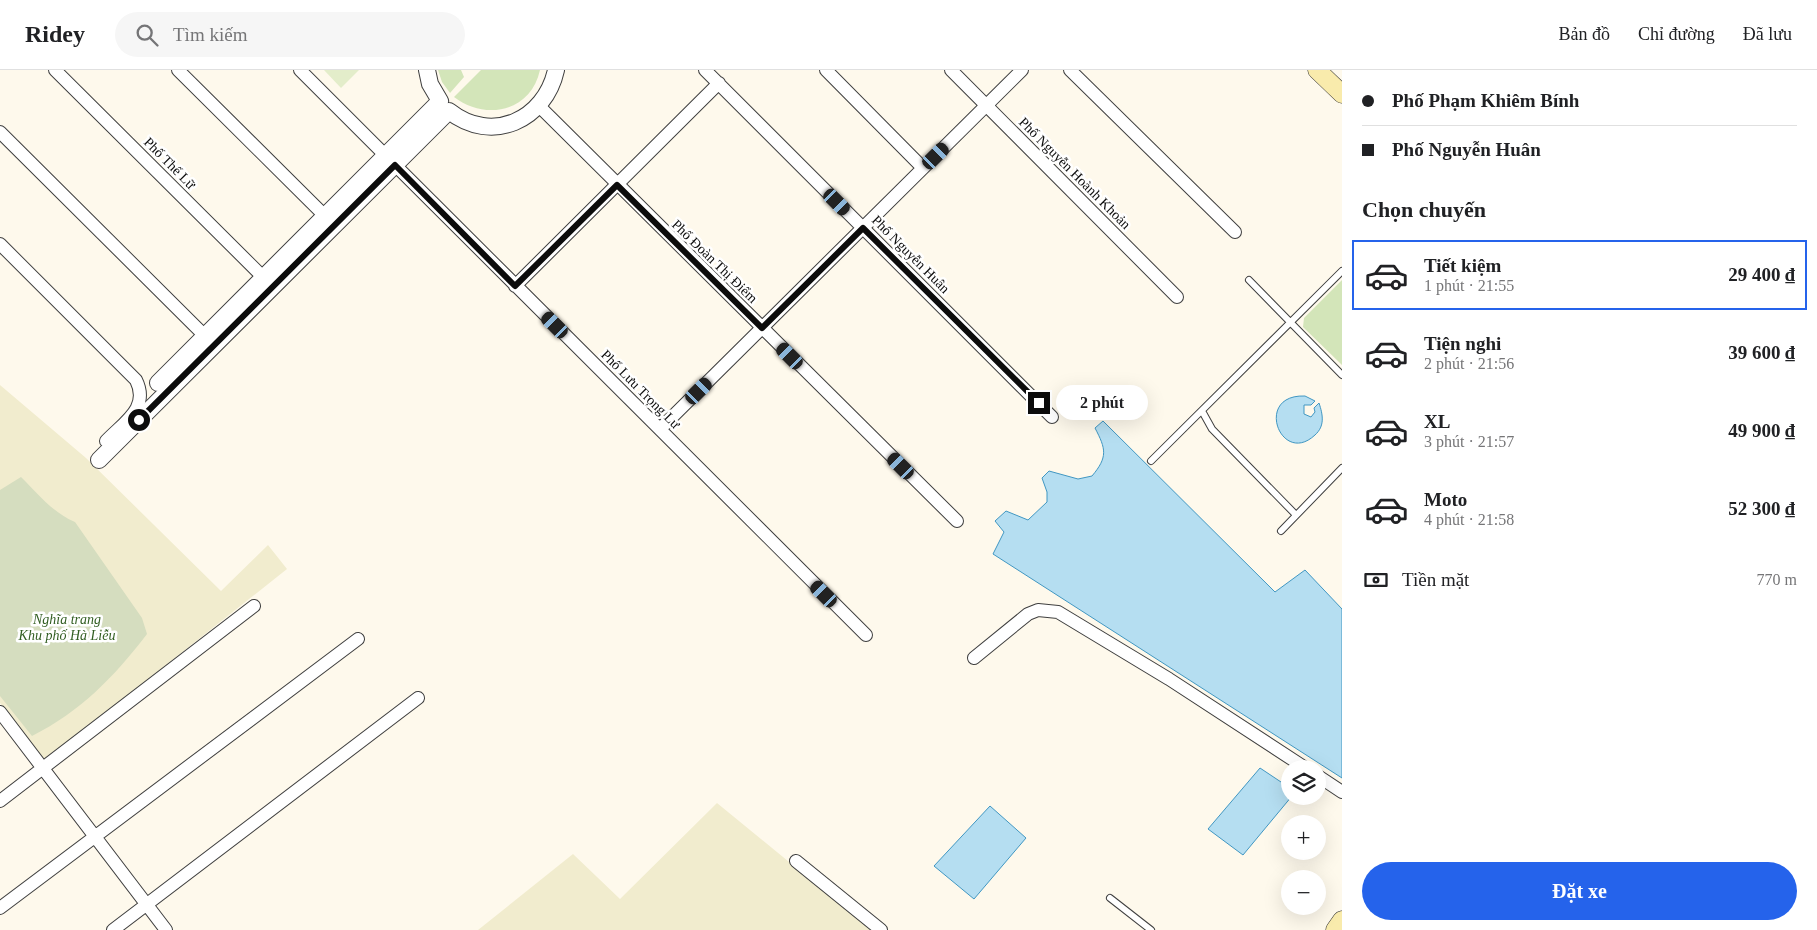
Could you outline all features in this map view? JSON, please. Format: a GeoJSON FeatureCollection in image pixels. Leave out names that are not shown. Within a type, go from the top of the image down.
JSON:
{"type":"FeatureCollection","features":[{"type":"Feature","properties":{"kind":"main road"},"geometry":{"type":"LineString","coordinates":[[1318,70],[1342,94]]}},
{"type":"Feature","properties":{"kind":"main road"},"geometry":{"type":"LineString","coordinates":[[1335,930],[1342,920]]}},
{"type":"Feature","properties":{"kind":"street","name":"Phố Thế Lữ"},"geometry":{"type":"LineString","coordinates":[[55,70],[264,278]]}},
{"type":"Feature","properties":{"kind":"street"},"geometry":{"type":"LineString","coordinates":[[178,70],[326,216]]}},
{"type":"Feature","properties":{"kind":"street","name":"Phố Lưu Trọng Lư"},"geometry":{"type":"LineString","coordinates":[[300,70],[866,635]]}},
{"type":"Feature","properties":{"kind":"street"},"geometry":{"type":"LineString","coordinates":[[427,70],[430,84],[445,106],[470,123],[498,126],[524,118],[539,106],[550,89],[556,70]]}},
{"type":"Feature","properties":{"kind":"street","name":"Phố Nguyễn Huân"},"geometry":{"type":"LineString","coordinates":[[705,70],[1052,416]]}},
{"type":"Feature","properties":{"kind":"street"},"geometry":{"type":"LineString","coordinates":[[826,70],[923,168]]}},
{"type":"Feature","properties":{"kind":"street","name":"Phố Nguyễn Hoành Khoản"},"geometry":{"type":"LineString","coordinates":[[951,70],[1177,297]]}},
{"type":"Feature","properties":{"kind":"street"},"geometry":{"type":"LineString","coordinates":[[660,430],[1022,70]]}},
{"type":"Feature","properties":{"kind":"street"},"geometry":{"type":"LineString","coordinates":[[1070,70],[1235,232]]}},
{"type":"Feature","properties":{"kind":"street"},"geometry":{"type":"LineString","coordinates":[[515,286],[719,83]]}},
{"type":"Feature","properties":{"kind":"street"},"geometry":{"type":"LineString","coordinates":[[99,460],[445,106]]}},
{"type":"Feature","properties":{"kind":"street","name":"Phố Đoàn Thị Điểm"},"geometry":{"type":"LineString","coordinates":[[539,106],[957,521]]}},
{"type":"Feature","properties":{"kind":"street"},"geometry":{"type":"LineString","coordinates":[[0,132],[205,336]]}},
{"type":"Feature","properties":{"kind":"street"},"geometry":{"type":"LineString","coordinates":[[158,383],[326,216],[390,161]]}},
{"type":"Feature","properties":{"kind":"street"},"geometry":{"type":"LineString","coordinates":[[0,244],[136,380],[142,396],[139,406],[106,441]]}},
{"type":"Feature","properties":{"kind":"street"},"geometry":{"type":"LineString","coordinates":[[0,802],[254,606]]}},
{"type":"Feature","properties":{"kind":"street"},"geometry":{"type":"LineString","coordinates":[[974,658],[1028,614],[1038,610],[1058,612],[1169,679],[1293,760]]}},
{"type":"Feature","properties":{"kind":"street"},"geometry":{"type":"LineString","coordinates":[[0,908],[358,639]]}},
{"type":"Feature","properties":{"kind":"street"},"geometry":{"type":"LineString","coordinates":[[113,930],[418,698]]}},
{"type":"Feature","properties":{"kind":"street"},"geometry":{"type":"LineString","coordinates":[[0,712],[145,906],[166,930]]}},
{"type":"Feature","properties":{"kind":"street"},"geometry":{"type":"LineString","coordinates":[[1326,781],[1342,792]]}},
{"type":"Feature","properties":{"kind":"street"},"geometry":{"type":"LineString","coordinates":[[796,861],[881,930]]}},
{"type":"Feature","properties":{"kind":"lane"},"geometry":{"type":"LineString","coordinates":[[1151,462],[1342,271]]}},
{"type":"Feature","properties":{"kind":"lane"},"geometry":{"type":"LineString","coordinates":[[1249,280],[1342,375]]}},
{"type":"Feature","properties":{"kind":"lane"},"geometry":{"type":"LineString","coordinates":[[1202,411],[1212,429],[1296,515]]}},
{"type":"Feature","properties":{"kind":"lane"},"geometry":{"type":"LineString","coordinates":[[1281,532],[1342,468]]}},
{"type":"Feature","properties":{"kind":"lane"},"geometry":{"type":"LineString","coordinates":[[1110,898],[1151,930]]}},
{"type":"Feature","properties":{"kind":"green space"},"geometry":{"type":"Polygon","coordinates":[[[324,70],[359,70],[341,88],[324,70]]]}},
{"type":"Feature","properties":{"kind":"green space"},"geometry":{"type":"Polygon","coordinates":[[[438,70],[461,70],[464,77],[450,93],[442,82],[438,70]]]}},
{"type":"Feature","properties":{"kind":"green space"},"geometry":{"type":"Polygon","coordinates":[[[481,70],[540,70],[535,84],[527,95],[517,103],[505,108],[492,110],[479,109],[454,97],[481,70]]]}},
{"type":"Feature","properties":{"kind":"green space"},"geometry":{"type":"Polygon","coordinates":[[[1342,280],[1342,365],[1303,327],[1304,318],[1342,280]]]}},
{"type":"Feature","properties":{"kind":"green space"},"geometry":{"type":"Polygon","coordinates":[[[0,385],[86,458],[221,591],[268,545],[287,569],[44,762],[0,703],[0,385]]]}},
{"type":"Feature","properties":{"kind":"green space","name":"Nghĩa trang Khu phố Hà Liễu"},"geometry":{"type":"Polygon","coordinates":[[[21,477],[52,508],[75,522],[142,618],[147,634],[109,679],[81,705],[32,736],[0,696],[0,490],[21,477]]]}},
{"type":"Feature","properties":{"kind":"green space"},"geometry":{"type":"Polygon","coordinates":[[[717,803],[872,930],[478,930],[573,854],[620,899],[717,803]]]}},
{"type":"Feature","properties":{"kind":"water"},"geometry":{"type":"Polygon","coordinates":[[[1305,396],[1315,401],[1311,405],[1304,405],[1304,414],[1311,417],[1315,412],[1314,408],[1319,403],[1322,424],[1315,435],[1303,442],[1292,442],[1283,436],[1278,427],[1276,416],[1280,406],[1289,398],[1305,396]]]}},
{"type":"Feature","properties":{"kind":"water"},"geometry":{"type":"Polygon","coordinates":[[[1103,421],[1275,592],[1305,570],[1342,609],[1342,778],[1326,768],[1326,760],[1314,760],[993,554],[1004,532],[995,521],[1006,511],[1028,520],[1047,502],[1047,492],[1042,478],[1049,471],[1078,479],[1092,476],[1101,463],[1104,453],[1095,428],[1103,421]]]}},
{"type":"Feature","properties":{"kind":"water"},"geometry":{"type":"Polygon","coordinates":[[[1260,768],[1281,782],[1281,805],[1285,805],[1243,855],[1208,829],[1260,768]]]}},
{"type":"Feature","properties":{"kind":"water"},"geometry":{"type":"Polygon","coordinates":[[[990,806],[1026,838],[974,899],[934,866],[990,806]]]}},
{"type":"Feature","properties":{"kind":"route"},"geometry":{"type":"LineString","coordinates":[[139,420],[395,165],[515,286],[617,185],[762,328],[863,228],[1039,403]]}}]}
